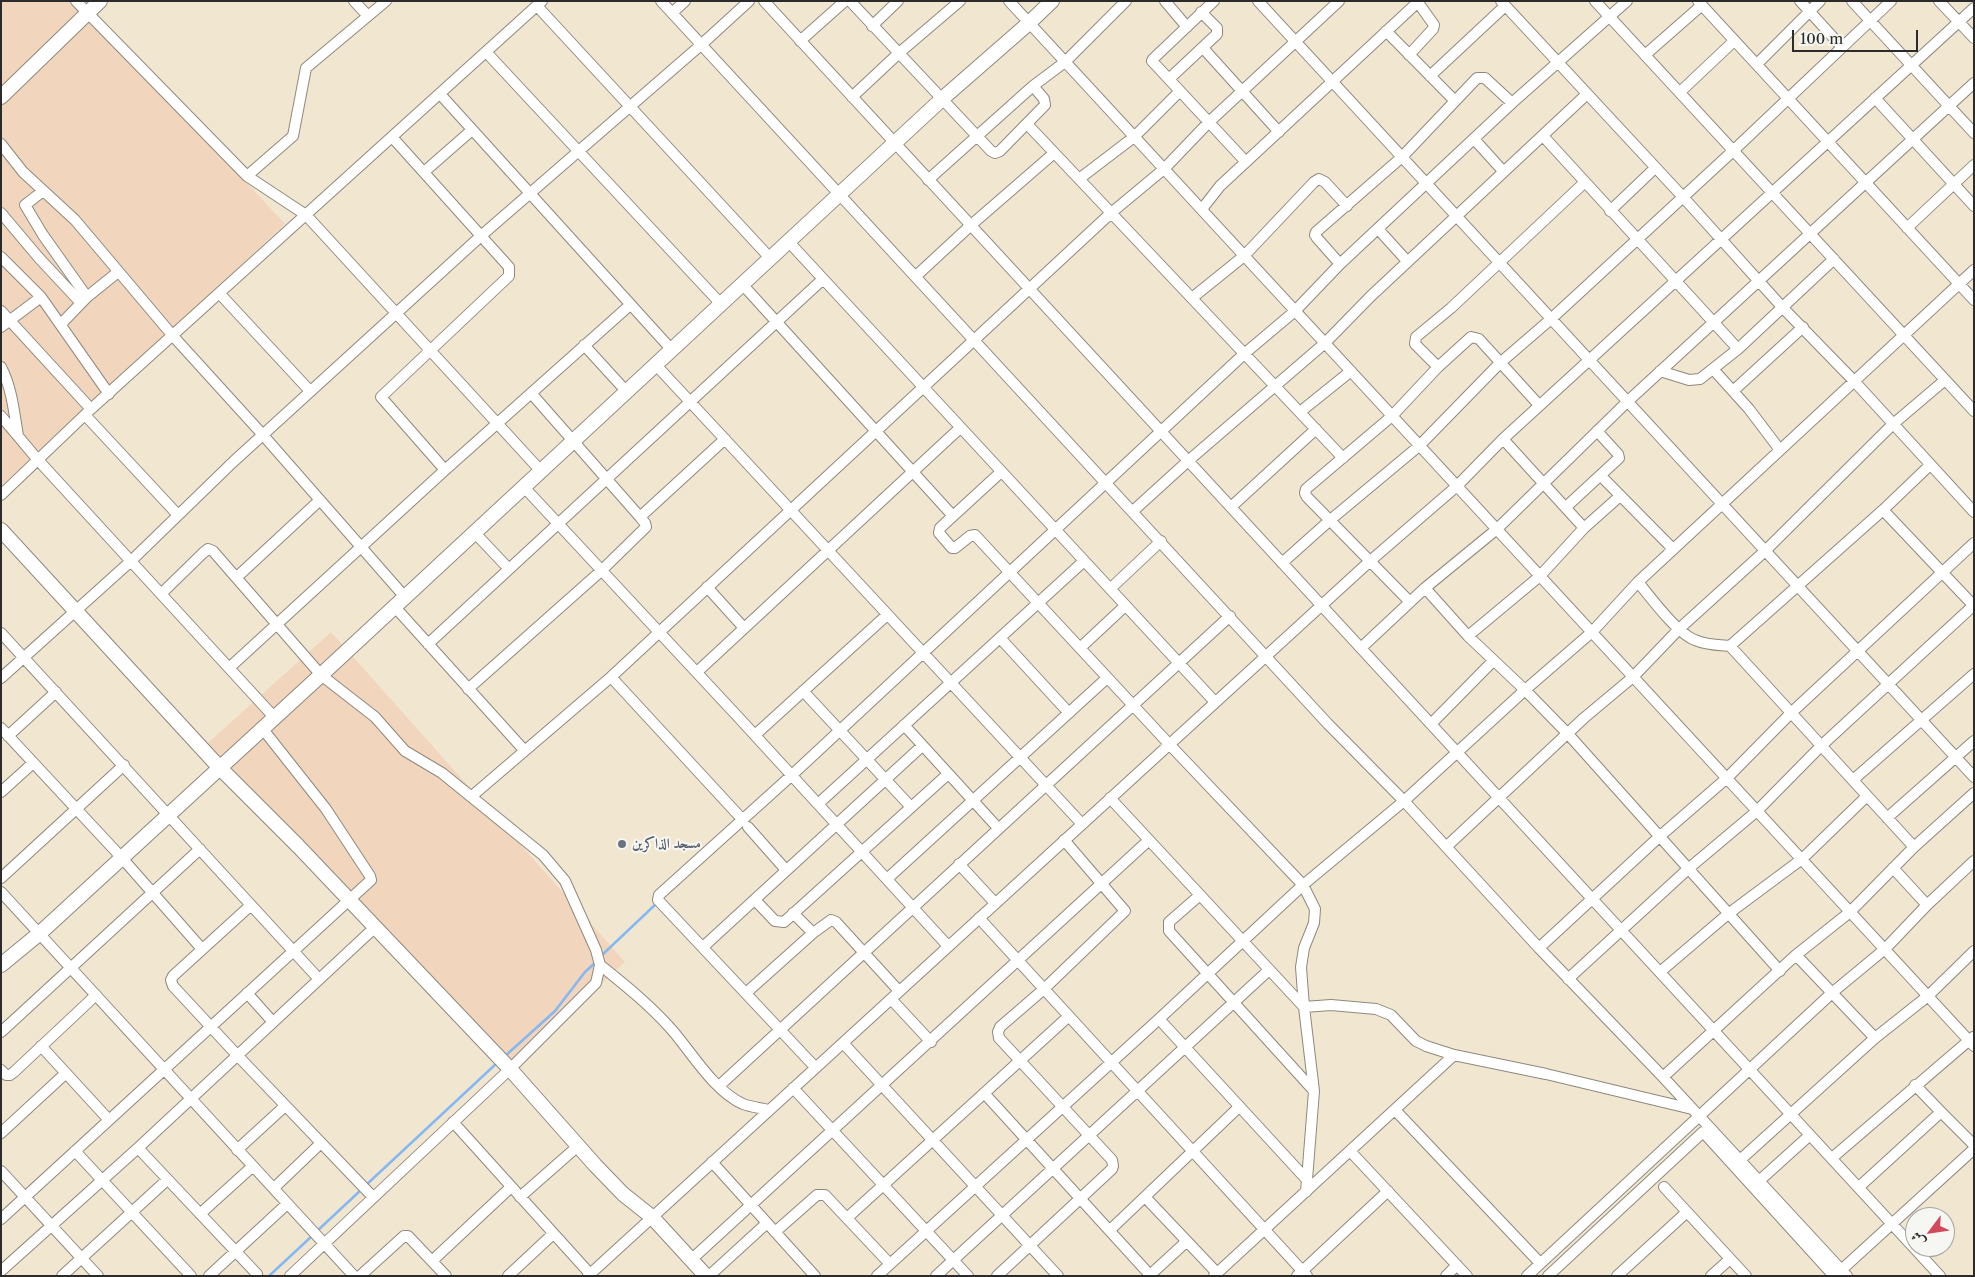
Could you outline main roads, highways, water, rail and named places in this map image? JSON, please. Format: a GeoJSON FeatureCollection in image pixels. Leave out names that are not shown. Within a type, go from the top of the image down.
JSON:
{"type":"FeatureCollection","features":[{"type":"Feature","properties":{"kind":"waterway"},"geometry":{"type":"LineString","coordinates":[[601,956],[657,903]]}},
{"type":"Feature","properties":{"kind":"waterway"},"geometry":{"type":"LineString","coordinates":[[504,1057],[555,1011],[585,972],[596,962]]}},
{"type":"Feature","properties":{"kind":"waterway"},"geometry":{"type":"LineString","coordinates":[[365,1186],[498,1062]]}},
{"type":"Feature","properties":{"kind":"waterway"},"geometry":{"type":"LineString","coordinates":[[316,1232],[361,1190]]}},
{"type":"Feature","properties":{"kind":"waterway"},"geometry":{"type":"LineString","coordinates":[[269,1276],[312,1236]]}},
{"type":"Feature","properties":{"kind":"place","name":"مسجد الذاكرين"},"geometry":{"type":"Point","coordinates":[622,844]}}]}
